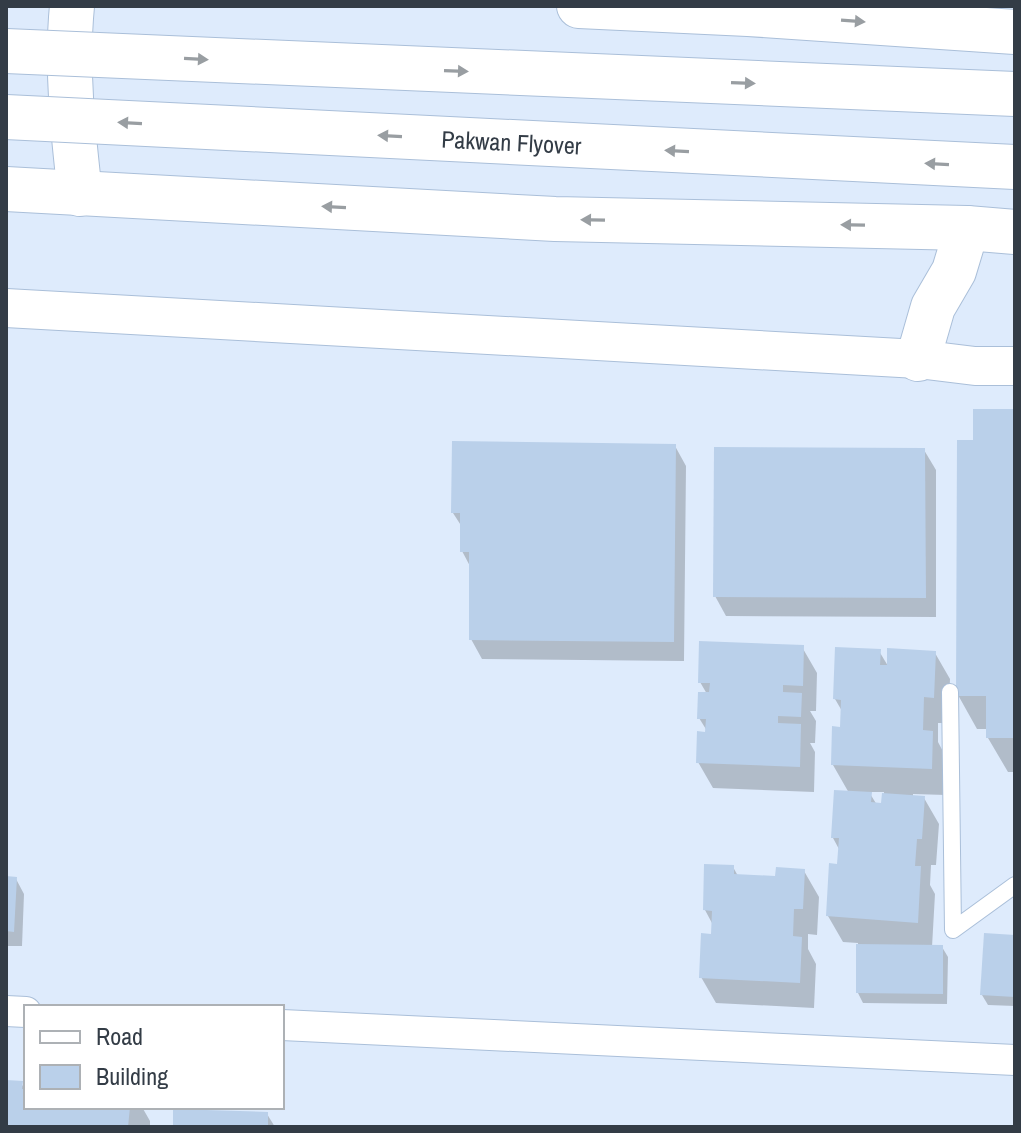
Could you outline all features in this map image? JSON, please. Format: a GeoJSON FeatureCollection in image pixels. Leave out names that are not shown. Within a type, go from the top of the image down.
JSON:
{"type":"FeatureCollection","features":[{"type":"Feature","properties":{"kind":"main road"},"geometry":{"type":"LineString","coordinates":[[72,6],[70,42],[74,147],[80,194]]}},
{"type":"Feature","properties":{"kind":"main road"},"geometry":{"type":"LineString","coordinates":[[579,6],[664,8],[1015,32]]}},
{"type":"Feature","properties":{"kind":"main road"},"geometry":{"type":"LineString","coordinates":[[6,51],[1015,94]]}},
{"type":"Feature","properties":{"kind":"main road","name":"Pakwan Flyover"},"geometry":{"type":"LineString","coordinates":[[6,117],[1015,167]]}},
{"type":"Feature","properties":{"kind":"main road"},"geometry":{"type":"LineString","coordinates":[[6,189],[555,219],[967,228],[1015,232]]}},
{"type":"Feature","properties":{"kind":"main road"},"geometry":{"type":"LineString","coordinates":[[918,359],[933,307],[954,271],[967,228]]}},
{"type":"Feature","properties":{"kind":"street"},"geometry":{"type":"LineString","coordinates":[[6,308],[1015,366]]}},
{"type":"Feature","properties":{"kind":"street"},"geometry":{"type":"LineString","coordinates":[[284,1025],[1015,1060]]}},
{"type":"Feature","properties":{"kind":"lane"},"geometry":{"type":"LineString","coordinates":[[950,692],[953,930],[1015,885]]}},
{"type":"Feature","properties":{"kind":"building"},"geometry":{"type":"Polygon","coordinates":[[[973,409],[1015,409],[1015,738],[986,738],[986,696],[956,696],[957,440],[973,440],[973,409]]]}},
{"type":"Feature","properties":{"kind":"building"},"geometry":{"type":"Polygon","coordinates":[[[452,441],[676,444],[674,642],[469,640],[469,552],[460,552],[460,513],[451,513],[452,441]]]}},
{"type":"Feature","properties":{"kind":"building"},"geometry":{"type":"Polygon","coordinates":[[[714,447],[925,448],[926,598],[713,597],[714,447]]]}},
{"type":"Feature","properties":{"kind":"building"},"geometry":{"type":"Polygon","coordinates":[[[699,641],[804,645],[803,686],[783,685],[783,692],[802,693],[801,717],[778,716],[778,723],[801,724],[800,767],[696,763],[697,731],[705,732],[706,719],[697,719],[698,692],[709,692],[710,683],[698,683],[699,641]]]}},
{"type":"Feature","properties":{"kind":"building"},"geometry":{"type":"Polygon","coordinates":[[[835,647],[881,649],[880,665],[887,665],[887,648],[936,651],[934,698],[924,697],[923,730],[933,731],[932,769],[831,765],[832,726],[840,727],[841,700],[833,699],[835,647]]]}},
{"type":"Feature","properties":{"kind":"building"},"geometry":{"type":"Polygon","coordinates":[[[834,790],[872,792],[871,802],[881,803],[882,793],[925,796],[922,839],[917,839],[915,866],[921,866],[918,923],[826,916],[829,863],[837,864],[839,838],[831,838],[834,790]]]}},
{"type":"Feature","properties":{"kind":"building"},"geometry":{"type":"Polygon","coordinates":[[[704,864],[734,865],[734,874],[775,876],[776,867],[805,869],[803,909],[794,909],[793,936],[802,937],[800,983],[699,978],[701,933],[711,934],[712,911],[703,910],[704,864]]]}},
{"type":"Feature","properties":{"kind":"building"},"geometry":{"type":"Polygon","coordinates":[[[6,876],[17,877],[14,932],[6,931],[6,876]]]}},
{"type":"Feature","properties":{"kind":"building"},"geometry":{"type":"Polygon","coordinates":[[[984,933],[1015,935],[1015,997],[980,995],[984,933]]]}},
{"type":"Feature","properties":{"kind":"building"},"geometry":{"type":"Polygon","coordinates":[[[856,944],[943,945],[943,994],[856,993],[856,944]]]}},
{"type":"Feature","properties":{"kind":"building"},"geometry":{"type":"Polygon","coordinates":[[[6,1080],[23,1081],[24,1109],[130,1109],[128,1127],[6,1127],[6,1080]]]}},
{"type":"Feature","properties":{"kind":"building"},"geometry":{"type":"Polygon","coordinates":[[[173,1109],[268,1112],[268,1127],[173,1127],[173,1109]]]}}]}
